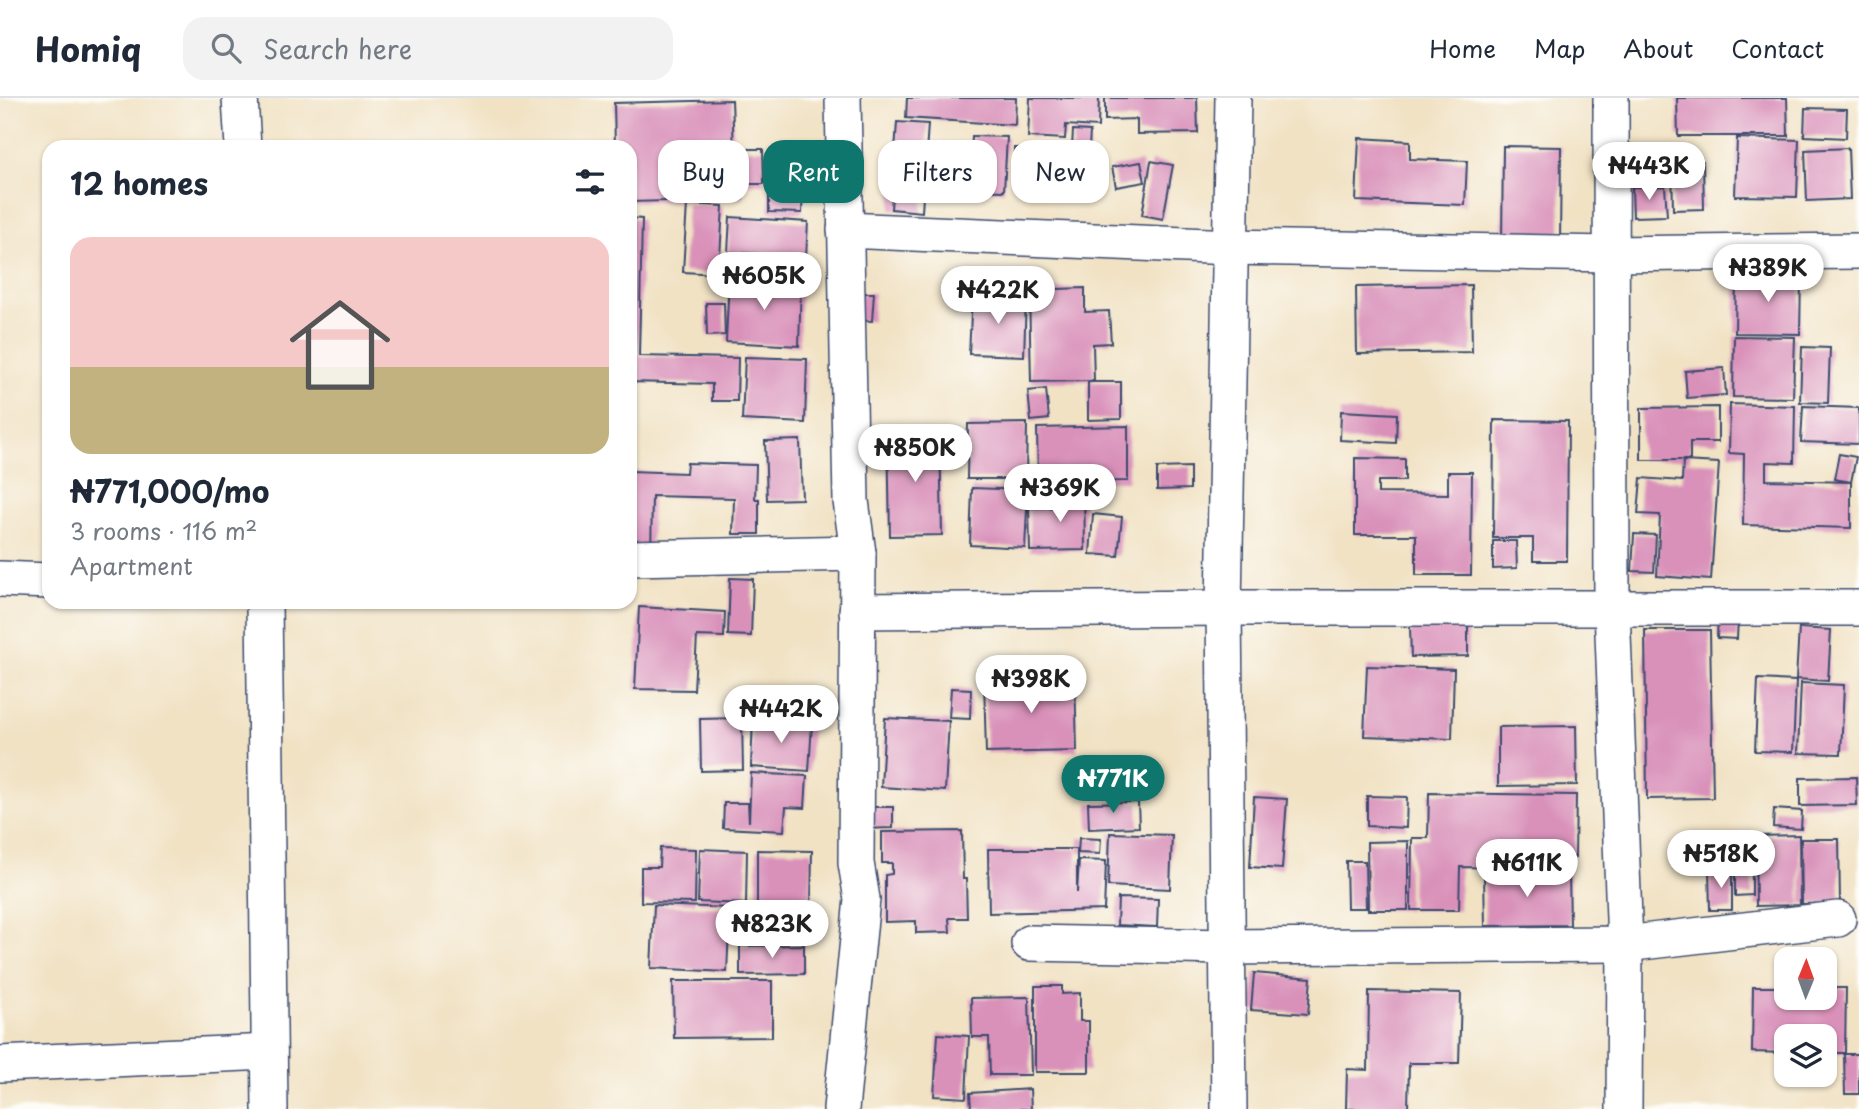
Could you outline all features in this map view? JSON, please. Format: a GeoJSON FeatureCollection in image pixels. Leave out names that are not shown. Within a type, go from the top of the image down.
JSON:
{"type":"FeatureCollection","features":[{"type":"Feature","properties":{"kind":"street"},"geometry":{"type":"LineString","coordinates":[[240,98],[243,140]]}},
{"type":"Feature","properties":{"kind":"street"},"geometry":{"type":"LineString","coordinates":[[841,1109],[862,899],[856,863],[858,553],[851,501],[843,98]]}},
{"type":"Feature","properties":{"kind":"street"},"geometry":{"type":"LineString","coordinates":[[1229,1109],[1224,608],[1233,98]]}},
{"type":"Feature","properties":{"kind":"street"},"geometry":{"type":"LineString","coordinates":[[1611,98],[1612,608],[1625,944],[1624,1109]]}},
{"type":"Feature","properties":{"kind":"street"},"geometry":{"type":"LineString","coordinates":[[845,230],[1231,247],[1611,254],[1859,251]]}},
{"type":"Feature","properties":{"kind":"street"},"geometry":{"type":"LineString","coordinates":[[637,558],[858,553]]}},
{"type":"Feature","properties":{"kind":"street"},"geometry":{"type":"LineString","coordinates":[[0,579],[42,580]]}},
{"type":"Feature","properties":{"kind":"street"},"geometry":{"type":"LineString","coordinates":[[857,611],[1859,608]]}},
{"type":"Feature","properties":{"kind":"street"},"geometry":{"type":"LineString","coordinates":[[264,609],[270,1109]]}},
{"type":"Feature","properties":{"kind":"street"},"geometry":{"type":"LineString","coordinates":[[1029,943],[1228,947],[1625,944],[1838,919]]}},
{"type":"Feature","properties":{"kind":"street"},"geometry":{"type":"LineString","coordinates":[[0,1064],[269,1052]]}},
{"type":"Feature","properties":{"kind":"building"},"geometry":{"type":"Polygon","coordinates":[[[907,98],[1016,98],[1015,125],[906,118],[907,98]]]}},
{"type":"Feature","properties":{"kind":"building"},"geometry":{"type":"Polygon","coordinates":[[[1030,98],[1099,98],[1098,127],[1066,125],[1065,139],[1028,137],[1030,98]]]}},
{"type":"Feature","properties":{"kind":"building"},"geometry":{"type":"Polygon","coordinates":[[[1105,98],[1197,98],[1198,133],[1137,134],[1137,119],[1105,120],[1105,98]]]}},
{"type":"Feature","properties":{"kind":"building"},"geometry":{"type":"Polygon","coordinates":[[[1677,98],[1787,98],[1788,136],[1678,136],[1677,98]]]}},
{"type":"Feature","properties":{"kind":"building"},"geometry":{"type":"Polygon","coordinates":[[[732,100],[734,140],[658,140],[658,201],[637,202],[637,140],[615,140],[614,103],[732,100]]]}},
{"type":"Feature","properties":{"kind":"building"},"geometry":{"type":"Polygon","coordinates":[[[1805,108],[1847,109],[1846,138],[1804,136],[1805,108]]]}},
{"type":"Feature","properties":{"kind":"building"},"geometry":{"type":"Polygon","coordinates":[[[897,122],[928,124],[927,140],[896,140],[897,122]]]}},
{"type":"Feature","properties":{"kind":"building"},"geometry":{"type":"Polygon","coordinates":[[[1073,130],[1090,131],[1090,140],[1072,140],[1073,130]]]}},
{"type":"Feature","properties":{"kind":"building"},"geometry":{"type":"Polygon","coordinates":[[[972,136],[1007,137],[1004,191],[997,191],[997,140],[972,140],[972,136]]]}},
{"type":"Feature","properties":{"kind":"building"},"geometry":{"type":"Polygon","coordinates":[[[1359,138],[1410,141],[1410,159],[1467,161],[1465,205],[1356,201],[1359,138]]]}},
{"type":"Feature","properties":{"kind":"building"},"geometry":{"type":"Polygon","coordinates":[[[1737,138],[1799,140],[1797,197],[1735,196],[1737,138]]]}},
{"type":"Feature","properties":{"kind":"building"},"geometry":{"type":"Polygon","coordinates":[[[1503,146],[1561,147],[1560,243],[1502,242],[1503,146]]]}},
{"type":"Feature","properties":{"kind":"building"},"geometry":{"type":"Polygon","coordinates":[[[1848,148],[1850,199],[1807,201],[1805,150],[1848,148]]]}},
{"type":"Feature","properties":{"kind":"building"},"geometry":{"type":"Polygon","coordinates":[[[749,149],[763,149],[763,184],[749,184],[749,149]]]}},
{"type":"Feature","properties":{"kind":"building"},"geometry":{"type":"Polygon","coordinates":[[[1151,161],[1173,165],[1163,219],[1142,215],[1151,161]]]}},
{"type":"Feature","properties":{"kind":"building"},"geometry":{"type":"Polygon","coordinates":[[[1703,161],[1704,209],[1673,210],[1672,163],[1703,161]]]}},
{"type":"Feature","properties":{"kind":"building"},"geometry":{"type":"Polygon","coordinates":[[[1141,162],[1145,182],[1116,187],[1112,167],[1141,162]]]}},
{"type":"Feature","properties":{"kind":"building"},"geometry":{"type":"Polygon","coordinates":[[[1665,186],[1667,216],[1633,217],[1632,187],[1665,186]]]}},
{"type":"Feature","properties":{"kind":"building"},"geometry":{"type":"Polygon","coordinates":[[[769,203],[802,203],[802,213],[769,212],[769,203]]]}},
{"type":"Feature","properties":{"kind":"building"},"geometry":{"type":"Polygon","coordinates":[[[891,203],[923,203],[922,212],[891,209],[891,203]]]}},
{"type":"Feature","properties":{"kind":"building"},"geometry":{"type":"Polygon","coordinates":[[[687,204],[723,206],[719,274],[683,272],[687,204]]]}},
{"type":"Feature","properties":{"kind":"building"},"geometry":{"type":"Polygon","coordinates":[[[730,217],[808,222],[806,257],[728,252],[730,217]]]}},
{"type":"Feature","properties":{"kind":"building"},"geometry":{"type":"Polygon","coordinates":[[[637,219],[642,219],[639,356],[738,358],[737,401],[712,401],[712,384],[637,382],[637,219]]]}},
{"type":"Feature","properties":{"kind":"building"},"geometry":{"type":"Polygon","coordinates":[[[1736,275],[1801,276],[1800,334],[1735,333],[1736,275]]]}},
{"type":"Feature","properties":{"kind":"building"},"geometry":{"type":"Polygon","coordinates":[[[729,277],[801,281],[799,346],[726,342],[729,277]]]}},
{"type":"Feature","properties":{"kind":"building"},"geometry":{"type":"Polygon","coordinates":[[[1471,285],[1472,352],[1357,354],[1356,287],[1471,285]]]}},
{"type":"Feature","properties":{"kind":"building"},"geometry":{"type":"Polygon","coordinates":[[[1085,288],[1085,312],[1109,311],[1111,343],[1093,344],[1094,381],[1031,382],[1029,290],[1085,288]]]}},
{"type":"Feature","properties":{"kind":"building"},"geometry":{"type":"Polygon","coordinates":[[[857,293],[874,293],[872,321],[855,320],[857,293]]]}},
{"type":"Feature","properties":{"kind":"building"},"geometry":{"type":"Polygon","coordinates":[[[972,295],[1026,298],[1024,356],[969,354],[972,295]]]}},
{"type":"Feature","properties":{"kind":"building"},"geometry":{"type":"Polygon","coordinates":[[[706,303],[724,303],[725,335],[707,336],[706,303]]]}},
{"type":"Feature","properties":{"kind":"building"},"geometry":{"type":"Polygon","coordinates":[[[1734,336],[1795,337],[1793,398],[1733,397],[1734,336]]]}},
{"type":"Feature","properties":{"kind":"building"},"geometry":{"type":"Polygon","coordinates":[[[1802,347],[1830,348],[1828,403],[1800,402],[1802,347]]]}},
{"type":"Feature","properties":{"kind":"building"},"geometry":{"type":"Polygon","coordinates":[[[745,357],[807,359],[805,423],[742,420],[745,357]]]}},
{"type":"Feature","properties":{"kind":"building"},"geometry":{"type":"Polygon","coordinates":[[[1724,368],[1726,395],[1687,398],[1685,371],[1724,368]]]}},
{"type":"Feature","properties":{"kind":"building"},"geometry":{"type":"Polygon","coordinates":[[[1088,382],[1121,382],[1121,419],[1088,420],[1088,382]]]}},
{"type":"Feature","properties":{"kind":"building"},"geometry":{"type":"Polygon","coordinates":[[[1046,389],[1049,419],[1031,421],[1028,391],[1046,389]]]}},
{"type":"Feature","properties":{"kind":"building"},"geometry":{"type":"Polygon","coordinates":[[[1730,404],[1795,406],[1794,463],[1766,462],[1766,480],[1851,482],[1851,528],[1743,525],[1744,454],[1729,453],[1730,404]]]}},
{"type":"Feature","properties":{"kind":"building"},"geometry":{"type":"Polygon","coordinates":[[[1803,406],[1859,408],[1859,444],[1801,442],[1803,406]]]}},
{"type":"Feature","properties":{"kind":"building"},"geometry":{"type":"Polygon","coordinates":[[[1718,407],[1718,442],[1690,442],[1690,460],[1641,460],[1641,408],[1718,407]]]}},
{"type":"Feature","properties":{"kind":"building"},"geometry":{"type":"Polygon","coordinates":[[[1341,411],[1397,414],[1396,443],[1340,440],[1341,411]]]}},
{"type":"Feature","properties":{"kind":"building"},"geometry":{"type":"Polygon","coordinates":[[[1494,420],[1568,421],[1567,561],[1533,561],[1533,538],[1493,538],[1494,420]]]}},
{"type":"Feature","properties":{"kind":"building"},"geometry":{"type":"Polygon","coordinates":[[[1027,423],[1026,479],[967,479],[968,424],[1027,423]]]}},
{"type":"Feature","properties":{"kind":"building"},"geometry":{"type":"Polygon","coordinates":[[[1128,426],[1128,481],[1038,482],[1037,428],[1128,426]]]}},
{"type":"Feature","properties":{"kind":"building"},"geometry":{"type":"Polygon","coordinates":[[[888,432],[940,432],[942,535],[890,536],[888,432]]]}},
{"type":"Feature","properties":{"kind":"building"},"geometry":{"type":"Polygon","coordinates":[[[800,440],[802,499],[767,500],[765,441],[800,440]]]}},
{"type":"Feature","properties":{"kind":"building"},"geometry":{"type":"Polygon","coordinates":[[[1839,454],[1856,457],[1851,482],[1834,479],[1839,454]]]}},
{"type":"Feature","properties":{"kind":"building"},"geometry":{"type":"Polygon","coordinates":[[[1355,458],[1405,459],[1405,481],[1378,481],[1378,493],[1448,494],[1448,472],[1472,472],[1471,575],[1416,575],[1416,535],[1355,535],[1355,458]]]}},
{"type":"Feature","properties":{"kind":"building"},"geometry":{"type":"Polygon","coordinates":[[[1683,461],[1719,463],[1711,580],[1657,576],[1660,515],[1638,514],[1641,478],[1682,481],[1683,461]]]}},
{"type":"Feature","properties":{"kind":"building"},"geometry":{"type":"Polygon","coordinates":[[[687,463],[756,465],[755,499],[759,499],[759,534],[733,534],[734,498],[652,496],[651,557],[637,556],[637,471],[686,473],[687,463]]]}},
{"type":"Feature","properties":{"kind":"building"},"geometry":{"type":"Polygon","coordinates":[[[1190,467],[1190,489],[1157,490],[1157,468],[1190,467]]]}},
{"type":"Feature","properties":{"kind":"building"},"geometry":{"type":"Polygon","coordinates":[[[1063,485],[1084,485],[1085,550],[1030,551],[1029,508],[1063,507],[1063,485]]]}},
{"type":"Feature","properties":{"kind":"building"},"geometry":{"type":"Polygon","coordinates":[[[972,488],[1028,490],[1025,548],[970,545],[972,488]]]}},
{"type":"Feature","properties":{"kind":"building"},"geometry":{"type":"Polygon","coordinates":[[[1093,514],[1122,517],[1118,556],[1090,554],[1093,514]]]}},
{"type":"Feature","properties":{"kind":"building"},"geometry":{"type":"Polygon","coordinates":[[[1634,534],[1656,535],[1654,572],[1632,571],[1634,534]]]}},
{"type":"Feature","properties":{"kind":"building"},"geometry":{"type":"Polygon","coordinates":[[[1493,541],[1516,541],[1517,568],[1493,569],[1493,541]]]}},
{"type":"Feature","properties":{"kind":"building"},"geometry":{"type":"Polygon","coordinates":[[[730,578],[753,579],[751,636],[728,635],[730,578]]]}},
{"type":"Feature","properties":{"kind":"building"},"geometry":{"type":"Polygon","coordinates":[[[639,607],[725,612],[724,637],[697,636],[694,690],[635,689],[639,607]]]}},
{"type":"Feature","properties":{"kind":"building"},"geometry":{"type":"Polygon","coordinates":[[[1718,617],[1738,618],[1737,639],[1717,638],[1718,617]]]}},
{"type":"Feature","properties":{"kind":"building"},"geometry":{"type":"Polygon","coordinates":[[[1468,625],[1468,656],[1411,657],[1410,626],[1468,625]]]}},
{"type":"Feature","properties":{"kind":"building"},"geometry":{"type":"Polygon","coordinates":[[[1799,628],[1831,630],[1828,681],[1796,679],[1799,628]]]}},
{"type":"Feature","properties":{"kind":"building"},"geometry":{"type":"Polygon","coordinates":[[[1645,630],[1710,630],[1713,798],[1647,799],[1645,630]]]}},
{"type":"Feature","properties":{"kind":"building"},"geometry":{"type":"Polygon","coordinates":[[[1367,666],[1454,669],[1452,739],[1364,736],[1367,666]]]}},
{"type":"Feature","properties":{"kind":"building"},"geometry":{"type":"Polygon","coordinates":[[[1075,676],[1077,751],[986,753],[984,679],[1075,676]]]}},
{"type":"Feature","properties":{"kind":"building"},"geometry":{"type":"Polygon","coordinates":[[[1758,679],[1796,681],[1793,752],[1755,751],[1758,679]]]}},
{"type":"Feature","properties":{"kind":"building"},"geometry":{"type":"Polygon","coordinates":[[[1801,683],[1844,685],[1841,754],[1798,753],[1801,683]]]}},
{"type":"Feature","properties":{"kind":"building"},"geometry":{"type":"Polygon","coordinates":[[[951,688],[971,689],[970,719],[949,718],[951,688]]]}},
{"type":"Feature","properties":{"kind":"building"},"geometry":{"type":"Polygon","coordinates":[[[742,718],[743,770],[701,771],[700,719],[742,718]]]}},
{"type":"Feature","properties":{"kind":"building"},"geometry":{"type":"Polygon","coordinates":[[[885,718],[949,721],[945,791],[881,787],[885,718]]]}},
{"type":"Feature","properties":{"kind":"building"},"geometry":{"type":"Polygon","coordinates":[[[753,719],[812,723],[809,771],[751,767],[753,719]]]}},
{"type":"Feature","properties":{"kind":"building"},"geometry":{"type":"Polygon","coordinates":[[[1576,726],[1577,785],[1498,786],[1498,727],[1576,726]]]}},
{"type":"Feature","properties":{"kind":"building"},"geometry":{"type":"Polygon","coordinates":[[[751,773],[807,776],[805,808],[786,807],[784,831],[723,828],[724,803],[748,803],[749,822],[751,773]]]}},
{"type":"Feature","properties":{"kind":"building"},"geometry":{"type":"Polygon","coordinates":[[[1856,777],[1857,805],[1800,806],[1800,778],[1856,777]]]}},
{"type":"Feature","properties":{"kind":"building"},"geometry":{"type":"Polygon","coordinates":[[[1429,793],[1576,795],[1575,857],[1504,855],[1504,868],[1460,867],[1459,910],[1411,910],[1412,838],[1428,838],[1429,793]]]}},
{"type":"Feature","properties":{"kind":"building"},"geometry":{"type":"Polygon","coordinates":[[[1367,796],[1407,797],[1406,828],[1367,826],[1367,796]]]}},
{"type":"Feature","properties":{"kind":"building"},"geometry":{"type":"Polygon","coordinates":[[[1254,797],[1287,799],[1282,869],[1250,867],[1254,797]]]}},
{"type":"Feature","properties":{"kind":"building"},"geometry":{"type":"Polygon","coordinates":[[[1138,802],[1139,827],[1089,829],[1088,803],[1138,802]]]}},
{"type":"Feature","properties":{"kind":"building"},"geometry":{"type":"Polygon","coordinates":[[[863,807],[893,807],[893,828],[863,829],[863,807]]]}},
{"type":"Feature","properties":{"kind":"building"},"geometry":{"type":"Polygon","coordinates":[[[1774,809],[1802,811],[1801,829],[1773,827],[1774,809]]]}},
{"type":"Feature","properties":{"kind":"building"},"geometry":{"type":"Polygon","coordinates":[[[962,831],[967,918],[949,918],[950,932],[916,933],[916,921],[885,922],[885,875],[892,874],[892,863],[882,863],[882,832],[962,831]]]}},
{"type":"Feature","properties":{"kind":"building"},"geometry":{"type":"Polygon","coordinates":[[[1110,833],[1172,835],[1170,889],[1108,886],[1110,833]]]}},
{"type":"Feature","properties":{"kind":"building"},"geometry":{"type":"Polygon","coordinates":[[[1799,835],[1800,905],[1756,906],[1755,836],[1799,835]]]}},
{"type":"Feature","properties":{"kind":"building"},"geometry":{"type":"Polygon","coordinates":[[[1079,838],[1101,839],[1100,854],[1078,853],[1079,838]]]}},
{"type":"Feature","properties":{"kind":"building"},"geometry":{"type":"Polygon","coordinates":[[[1801,839],[1839,839],[1840,903],[1802,904],[1801,839]]]}},
{"type":"Feature","properties":{"kind":"building"},"geometry":{"type":"Polygon","coordinates":[[[1408,841],[1408,910],[1368,910],[1367,842],[1408,841]]]}},
{"type":"Feature","properties":{"kind":"building"},"geometry":{"type":"Polygon","coordinates":[[[660,848],[696,849],[695,903],[641,902],[641,867],[659,867],[660,848]]]}},
{"type":"Feature","properties":{"kind":"building"},"geometry":{"type":"Polygon","coordinates":[[[700,849],[747,851],[746,904],[698,902],[700,849]]]}},
{"type":"Feature","properties":{"kind":"building"},"geometry":{"type":"Polygon","coordinates":[[[988,849],[1077,849],[1077,893],[1079,860],[1106,861],[1104,910],[989,913],[988,849]]]}},
{"type":"Feature","properties":{"kind":"building"},"geometry":{"type":"Polygon","coordinates":[[[757,850],[812,851],[811,906],[757,906],[757,850]]]}},
{"type":"Feature","properties":{"kind":"building"},"geometry":{"type":"Polygon","coordinates":[[[1346,861],[1365,861],[1366,908],[1347,908],[1346,861]]]}},
{"type":"Feature","properties":{"kind":"building"},"geometry":{"type":"Polygon","coordinates":[[[1735,868],[1752,868],[1752,895],[1735,896],[1735,868]]]}},
{"type":"Feature","properties":{"kind":"building"},"geometry":{"type":"Polygon","coordinates":[[[1709,870],[1732,871],[1732,910],[1710,910],[1709,870]]]}},
{"type":"Feature","properties":{"kind":"building"},"geometry":{"type":"Polygon","coordinates":[[[1569,871],[1570,925],[1485,926],[1484,873],[1569,871]]]}},
{"type":"Feature","properties":{"kind":"building"},"geometry":{"type":"Polygon","coordinates":[[[1118,898],[1158,899],[1157,927],[1117,925],[1118,898]]]}},
{"type":"Feature","properties":{"kind":"building"},"geometry":{"type":"Polygon","coordinates":[[[654,905],[730,908],[727,972],[651,968],[654,905]]]}},
{"type":"Feature","properties":{"kind":"building"},"geometry":{"type":"Polygon","coordinates":[[[804,945],[804,974],[740,975],[740,946],[804,945]]]}},
{"type":"Feature","properties":{"kind":"building"},"geometry":{"type":"Polygon","coordinates":[[[1254,973],[1311,978],[1308,1014],[1251,1010],[1254,973]]]}},
{"type":"Feature","properties":{"kind":"building"},"geometry":{"type":"Polygon","coordinates":[[[673,981],[772,981],[772,1037],[674,1038],[673,981]]]}},
{"type":"Feature","properties":{"kind":"building"},"geometry":{"type":"Polygon","coordinates":[[[1035,986],[1062,986],[1062,994],[1080,993],[1080,1021],[1089,1021],[1089,1072],[1035,1072],[1035,986]]]}},
{"type":"Feature","properties":{"kind":"building"},"geometry":{"type":"Polygon","coordinates":[[[1753,987],[1774,987],[1774,1010],[1838,1010],[1838,988],[1846,988],[1845,1053],[1837,1053],[1837,1024],[1774,1024],[1774,1053],[1752,1052],[1753,987]]]}},
{"type":"Feature","properties":{"kind":"building"},"geometry":{"type":"Polygon","coordinates":[[[1369,991],[1461,993],[1459,1063],[1409,1063],[1408,1109],[1346,1109],[1347,1069],[1368,1070],[1369,991]]]}},
{"type":"Feature","properties":{"kind":"building"},"geometry":{"type":"Polygon","coordinates":[[[1029,997],[1031,1075],[990,1075],[989,1037],[972,1037],[971,998],[1029,997]]]}},
{"type":"Feature","properties":{"kind":"building"},"geometry":{"type":"Polygon","coordinates":[[[938,1034],[969,1036],[966,1098],[934,1096],[938,1034]]]}},
{"type":"Feature","properties":{"kind":"building"},"geometry":{"type":"Polygon","coordinates":[[[1844,1054],[1859,1054],[1859,1094],[1845,1094],[1844,1054]]]}},
{"type":"Feature","properties":{"kind":"building"},"geometry":{"type":"Polygon","coordinates":[[[1030,1089],[1031,1109],[971,1109],[970,1093],[1030,1089]]]}}]}
